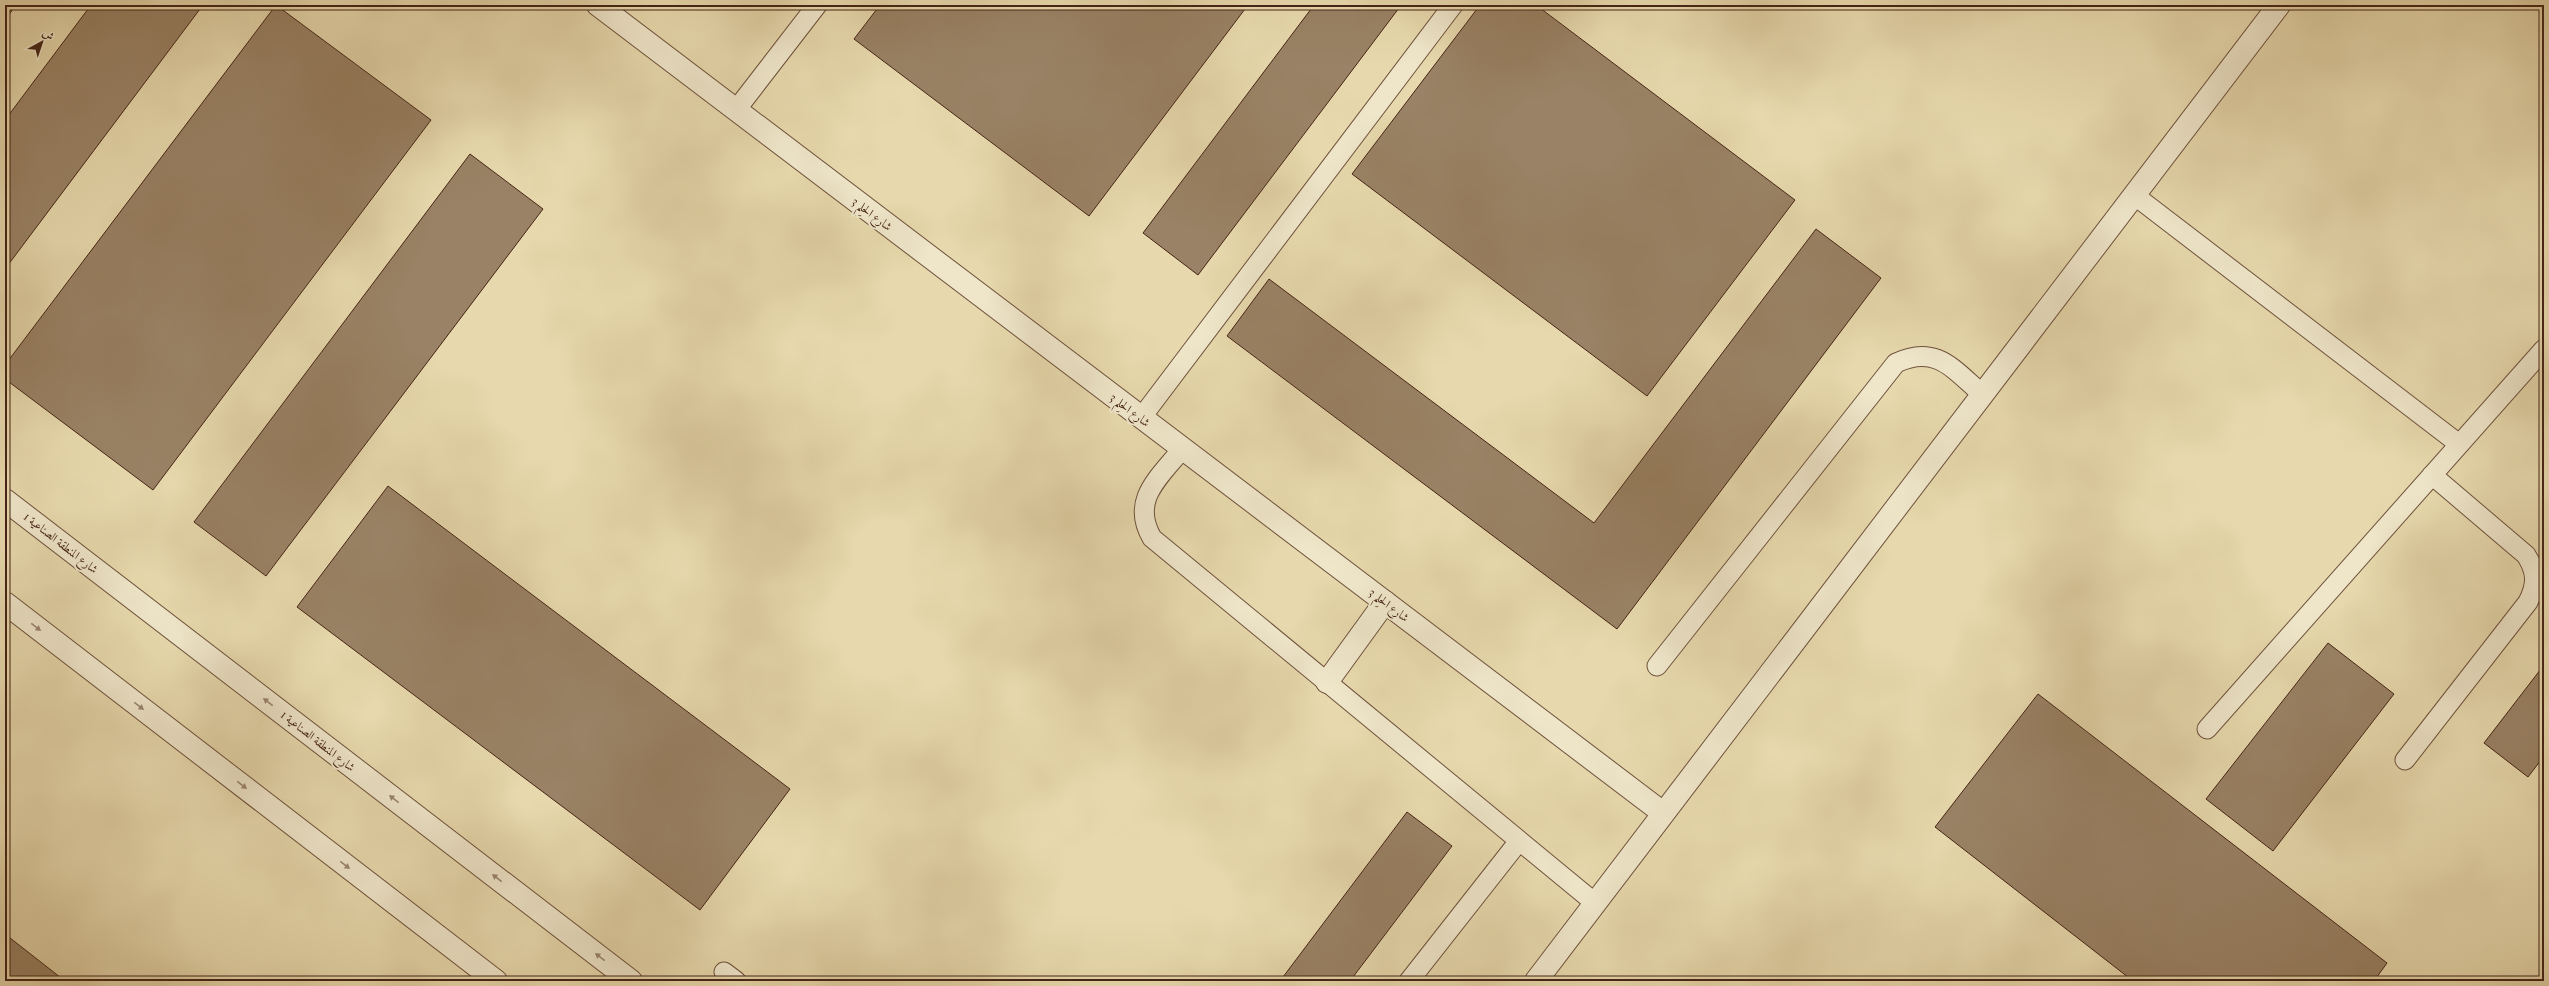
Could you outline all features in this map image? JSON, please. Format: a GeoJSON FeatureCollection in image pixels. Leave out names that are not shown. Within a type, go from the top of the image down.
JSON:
{"type":"FeatureCollection","features":[{"type":"Feature","properties":{"kind":"street","name":"شارع الحِلم 3"},"geometry":{"type":"LineString","coordinates":[[598,5],[1663,813]]}},
{"type":"Feature","properties":{"kind":"street"},"geometry":{"type":"LineString","coordinates":[[1536,981],[2279,5]]}},
{"type":"Feature","properties":{"kind":"street","name":"شارع المنطقة الصناعية 1"},"geometry":{"type":"LineString","coordinates":[[5,500],[631,981]]}},
{"type":"Feature","properties":{"kind":"street"},"geometry":{"type":"LineString","coordinates":[[1327,682],[1385,602]]}},
{"type":"Feature","properties":{"kind":"street"},"geometry":{"type":"LineString","coordinates":[[5,603],[496,981]]}},
{"type":"Feature","properties":{"kind":"lane"},"geometry":{"type":"LineString","coordinates":[[736,110],[817,5]]}},
{"type":"Feature","properties":{"kind":"lane"},"geometry":{"type":"LineString","coordinates":[[1141,418],[1453,5]]}},
{"type":"Feature","properties":{"kind":"lane"},"geometry":{"type":"LineString","coordinates":[[2134,195],[2459,444]]}},
{"type":"Feature","properties":{"kind":"lane"},"geometry":{"type":"LineString","coordinates":[[2207,729],[2544,349]]}},
{"type":"Feature","properties":{"kind":"lane"},"geometry":{"type":"LineString","coordinates":[[1657,666],[1896,363],[1920,355],[1934,357],[1946,362],[1982,394]]}},
{"type":"Feature","properties":{"kind":"lane"},"geometry":{"type":"LineString","coordinates":[[1182,449],[1146,496],[1142,510],[1144,525],[1152,538],[1595,903]]}},
{"type":"Feature","properties":{"kind":"lane"},"geometry":{"type":"LineString","coordinates":[[2405,760],[2528,602],[2534,590],[2536,578],[2533,566],[2526,555],[2432,475]]}},
{"type":"Feature","properties":{"kind":"lane"},"geometry":{"type":"LineString","coordinates":[[1409,981],[1519,841]]}},
{"type":"Feature","properties":{"kind":"building"},"geometry":{"type":"Polygon","coordinates":[[[5,5],[16,5],[5,20],[5,5]]]}},
{"type":"Feature","properties":{"kind":"building"},"geometry":{"type":"Polygon","coordinates":[[[91,5],[203,5],[5,269],[5,120],[91,5]]]}},
{"type":"Feature","properties":{"kind":"building"},"geometry":{"type":"Polygon","coordinates":[[[276,5],[431,120],[153,490],[5,379],[5,365],[276,5]]]}},
{"type":"Feature","properties":{"kind":"building"},"geometry":{"type":"Polygon","coordinates":[[[880,5],[1248,5],[1089,216],[854,39],[880,5]]]}},
{"type":"Feature","properties":{"kind":"building"},"geometry":{"type":"Polygon","coordinates":[[[1314,5],[1395,5],[1399,8],[1198,275],[1143,233],[1314,5]]]}},
{"type":"Feature","properties":{"kind":"building"},"geometry":{"type":"Polygon","coordinates":[[[1480,5],[1536,5],[1795,200],[1647,396],[1352,174],[1480,5]]]}},
{"type":"Feature","properties":{"kind":"building"},"geometry":{"type":"Polygon","coordinates":[[[470,154],[543,209],[266,576],[194,522],[470,154]]]}},
{"type":"Feature","properties":{"kind":"building"},"geometry":{"type":"Polygon","coordinates":[[[1816,229],[1881,278],[1617,629],[1227,336],[1269,279],[1594,523],[1816,229]]]}},
{"type":"Feature","properties":{"kind":"building"},"geometry":{"type":"Polygon","coordinates":[[[388,486],[790,789],[700,910],[297,607],[388,486]]]}},
{"type":"Feature","properties":{"kind":"building"},"geometry":{"type":"Polygon","coordinates":[[[2328,643],[2394,694],[2273,851],[2206,799],[2328,643]]]}},
{"type":"Feature","properties":{"kind":"building"},"geometry":{"type":"Polygon","coordinates":[[[2544,665],[2544,756],[2528,777],[2484,743],[2544,665]]]}},
{"type":"Feature","properties":{"kind":"building"},"geometry":{"type":"Polygon","coordinates":[[[2038,694],[2387,963],[2374,981],[2133,981],[1935,827],[2038,694]]]}},
{"type":"Feature","properties":{"kind":"building"},"geometry":{"type":"Polygon","coordinates":[[[1407,812],[1452,846],[1350,981],[1280,981],[1407,812]]]}},
{"type":"Feature","properties":{"kind":"building"},"geometry":{"type":"Polygon","coordinates":[[[5,934],[65,981],[5,981],[5,934]]]}}]}
